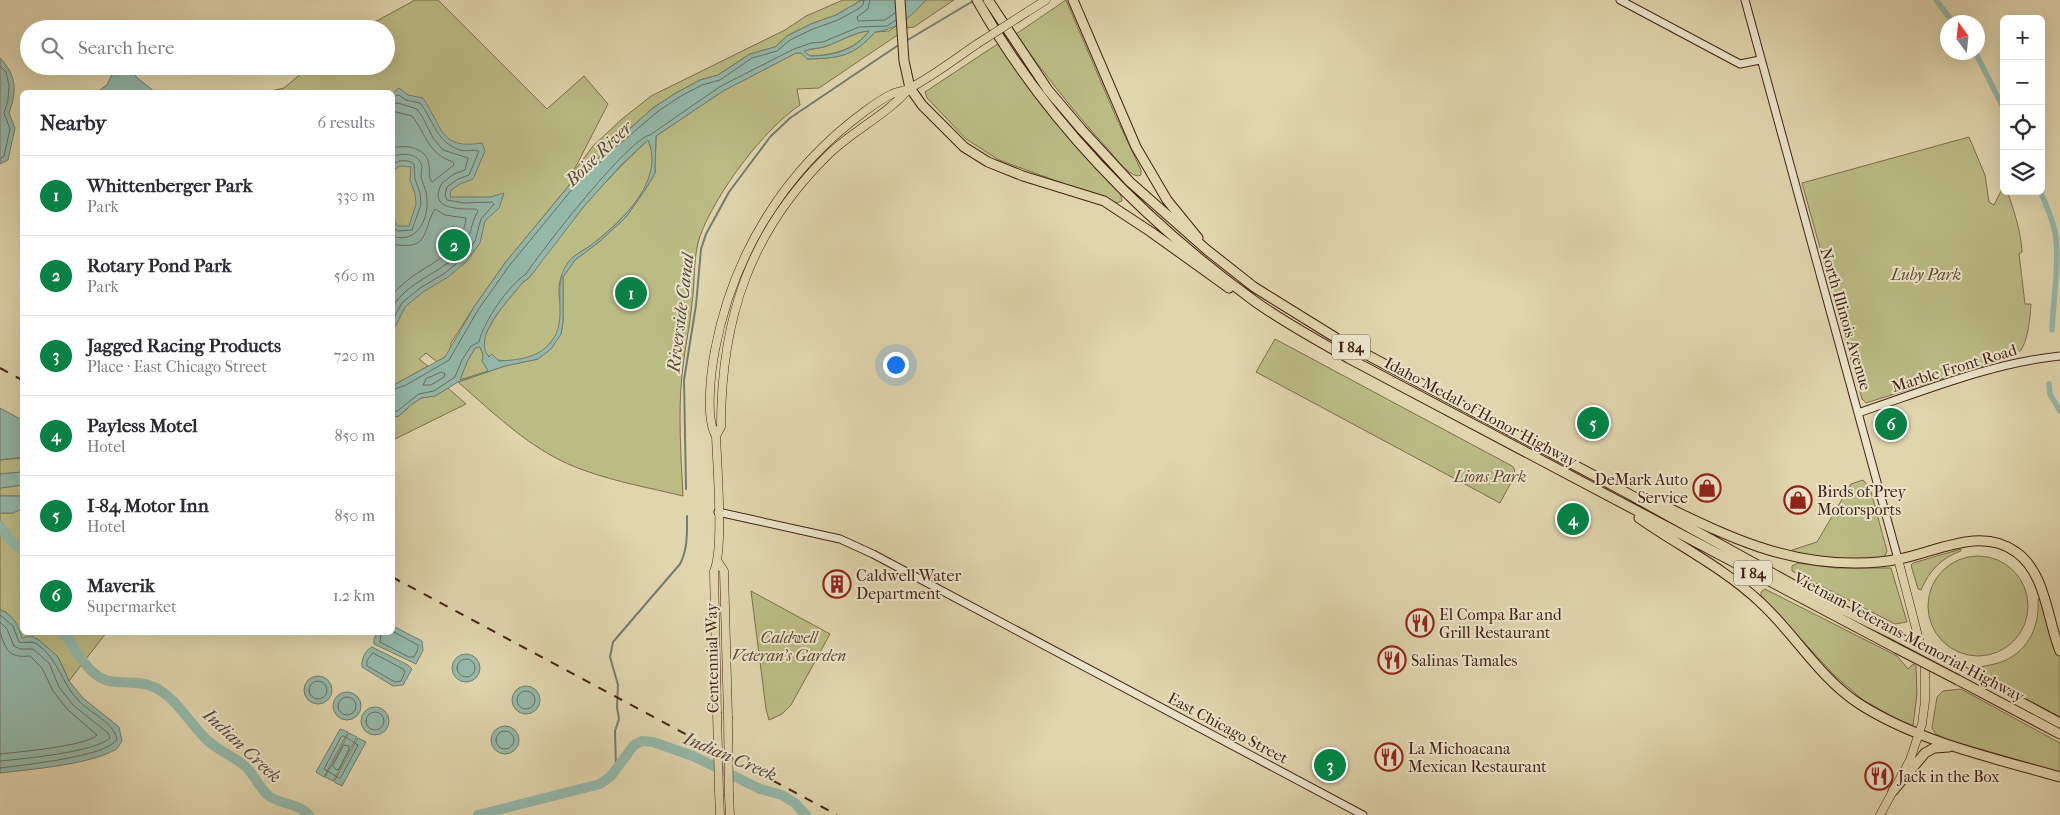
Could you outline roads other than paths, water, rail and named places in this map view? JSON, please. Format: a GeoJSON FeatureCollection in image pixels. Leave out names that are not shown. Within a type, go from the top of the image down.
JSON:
{"type":"FeatureCollection","features":[{"type":"Feature","properties":{"kind":"highway"},"geometry":{"type":"LineString","coordinates":[[900,0],[904,61],[910,88],[922,105],[964,147],[988,162],[1023,176],[1104,201],[1230,289],[1253,300]]}},
{"type":"Feature","properties":{"kind":"highway","name":"Vietnam Veterans Memorial Highway"},"geometry":{"type":"LineString","coordinates":[[988,0],[1048,90],[1130,182],[1207,250],[1254,287],[1341,341],[1627,493],[1799,588],[1894,635],[2060,723]]}},
{"type":"Feature","properties":{"kind":"highway"},"geometry":{"type":"LineString","coordinates":[[1073,0],[1136,148],[1167,200],[1207,250]]}},
{"type":"Feature","properties":{"kind":"highway","name":"Idaho Medal of Honor Highway"},"geometry":{"type":"LineString","coordinates":[[978,2],[1010,53],[1045,101],[1088,151],[1149,215],[1253,300],[1301,331],[1350,359],[1610,498]]}},
{"type":"Feature","properties":{"kind":"highway"},"geometry":{"type":"LineString","coordinates":[[1627,493],[1656,502],[1746,544],[1790,557],[1833,563],[1878,562],[1972,541],[1995,542],[2007,547],[2024,559],[2038,581],[2060,651]]}},
{"type":"Feature","properties":{"kind":"highway"},"geometry":{"type":"LineString","coordinates":[[1610,498],[1739,583],[1761,602],[1844,692],[1882,717],[1919,734],[1960,748],[2060,777]]}},
{"type":"Feature","properties":{"kind":"highway","name":"Vietnam Veterans Memorial Highway"},"geometry":{"type":"LineString","coordinates":[[1610,498],[2060,734]]}},
{"type":"Feature","properties":{"kind":"highway"},"geometry":{"type":"LineString","coordinates":[[1893,791],[1930,750],[1939,746],[1960,748]]}},
{"type":"Feature","properties":{"kind":"main road","name":"Centennial Way"},"geometry":{"type":"LineString","coordinates":[[720,815],[714,571],[718,562],[716,436],[721,427],[723,371],[729,332],[737,300],[750,267],[765,238],[788,202],[816,167],[850,135],[898,102],[910,88],[1046,0]]}},
{"type":"Feature","properties":{"kind":"main road","name":"North Illinois Avenue"},"geometry":{"type":"LineString","coordinates":[[1880,815],[1910,760],[1919,734],[1925,701],[1925,663],[1898,559]]}},
{"type":"Feature","properties":{"kind":"main road","name":"Centennial Way"},"geometry":{"type":"LineString","coordinates":[[718,562],[724,571],[730,815]]}},
{"type":"Feature","properties":{"kind":"street"},"geometry":{"type":"LineString","coordinates":[[1620,0],[1740,64],[1760,60]]}},
{"type":"Feature","properties":{"kind":"street","name":"North Illinois Avenue"},"geometry":{"type":"LineString","coordinates":[[1745,0],[1898,559]]}},
{"type":"Feature","properties":{"kind":"street","name":"Marble Front Road"},"geometry":{"type":"LineString","coordinates":[[1858,413],[1999,367],[2025,360],[2060,356]]}},
{"type":"Feature","properties":{"kind":"street","name":"East Chicago Street"},"geometry":{"type":"LineString","coordinates":[[718,512],[840,539],[873,554],[1363,815]]}},
{"type":"Feature","properties":{"kind":"water"},"geometry":{"type":"Polygon","coordinates":[[[866,0],[926,0],[903,21],[883,31],[875,32],[860,47],[837,57],[828,58],[807,59],[801,53],[796,53],[723,91],[656,136],[655,173],[645,190],[626,217],[599,242],[575,260],[563,277],[563,321],[561,334],[551,349],[538,359],[505,366],[458,382],[435,396],[421,398],[399,416],[395,417],[395,384],[445,357],[474,307],[505,263],[576,177],[602,155],[607,145],[618,139],[653,108],[676,93],[700,80],[718,75],[750,54],[775,47],[787,36],[811,24],[836,15],[860,1],[866,0]],[[869,31],[853,35],[824,47],[804,51],[810,56],[827,55],[850,48],[869,31]],[[648,140],[621,165],[585,205],[529,278],[523,282],[494,318],[485,339],[485,348],[489,357],[492,354],[499,361],[528,357],[540,352],[551,342],[557,332],[559,322],[560,289],[564,268],[573,257],[602,237],[614,226],[637,200],[651,171],[652,155],[648,140]],[[480,347],[475,348],[460,380],[488,371],[482,361],[483,354],[480,347]]]}},
{"type":"Feature","properties":{"kind":"water"},"geometry":{"type":"Polygon","coordinates":[[[0,58],[10,71],[14,84],[9,113],[15,128],[8,160],[0,164],[0,58]]]}},
{"type":"Feature","properties":{"kind":"water"},"geometry":{"type":"Polygon","coordinates":[[[112,75],[136,75],[152,90],[100,90],[107,85],[112,75]]]}},
{"type":"Feature","properties":{"kind":"water"},"geometry":{"type":"Polygon","coordinates":[[[399,88],[408,95],[423,98],[439,127],[450,139],[457,143],[482,143],[485,151],[473,179],[451,190],[450,197],[490,197],[504,193],[499,208],[485,221],[480,243],[466,262],[405,307],[395,327],[395,222],[398,226],[409,226],[416,204],[410,180],[411,167],[400,166],[395,169],[395,91],[399,88]]]}},
{"type":"Feature","properties":{"kind":"water"},"geometry":{"type":"Polygon","coordinates":[[[0,408],[20,419],[20,457],[0,460],[0,408]]]}},
{"type":"Feature","properties":{"kind":"water"},"geometry":{"type":"Polygon","coordinates":[[[20,472],[20,485],[0,488],[0,474],[20,472]]]}},
{"type":"Feature","properties":{"kind":"water"},"geometry":{"type":"Polygon","coordinates":[[[0,496],[20,496],[20,510],[13,513],[0,513],[0,496]]]}},
{"type":"Feature","properties":{"kind":"water"},"geometry":{"type":"Polygon","coordinates":[[[0,610],[15,621],[22,638],[31,636],[39,640],[58,657],[69,681],[83,698],[119,727],[122,741],[116,749],[75,763],[0,773],[0,610]]]}},
{"type":"Feature","properties":{"kind":"water"},"geometry":{"type":"Polygon","coordinates":[[[395,627],[422,641],[423,650],[416,664],[374,644],[376,635],[395,635],[395,627]]]}},
{"type":"Feature","properties":{"kind":"water"},"geometry":{"type":"Polygon","coordinates":[[[372,647],[408,665],[412,669],[403,685],[393,686],[362,667],[362,661],[367,650],[372,647]]]}},
{"type":"Feature","properties":{"kind":"water"},"geometry":{"type":"Polygon","coordinates":[[[466,654],[476,658],[480,668],[476,678],[466,682],[456,678],[452,668],[456,658],[466,654]]]}},
{"type":"Feature","properties":{"kind":"water"},"geometry":{"type":"Polygon","coordinates":[[[318,676],[328,680],[332,690],[328,700],[318,704],[308,700],[304,690],[308,680],[318,676]]]}},
{"type":"Feature","properties":{"kind":"water"},"geometry":{"type":"Polygon","coordinates":[[[526,686],[536,690],[540,700],[536,710],[526,714],[516,710],[512,700],[516,690],[526,686]]]}},
{"type":"Feature","properties":{"kind":"water"},"geometry":{"type":"Polygon","coordinates":[[[347,692],[357,696],[361,706],[357,716],[347,720],[337,716],[333,706],[337,696],[347,692]]]}},
{"type":"Feature","properties":{"kind":"water"},"geometry":{"type":"Polygon","coordinates":[[[375,707],[385,711],[389,721],[385,731],[375,735],[365,731],[361,721],[365,711],[375,707]]]}},
{"type":"Feature","properties":{"kind":"water"},"geometry":{"type":"Polygon","coordinates":[[[505,726],[515,730],[519,740],[515,750],[505,754],[495,750],[491,740],[495,730],[505,726]]]}},
{"type":"Feature","properties":{"kind":"water"},"geometry":{"type":"Polygon","coordinates":[[[340,729],[348,732],[324,777],[316,772],[340,729]]]}},
{"type":"Feature","properties":{"kind":"water"},"geometry":{"type":"Polygon","coordinates":[[[349,733],[357,737],[333,781],[325,777],[349,733]]]}},
{"type":"Feature","properties":{"kind":"water"},"geometry":{"type":"Polygon","coordinates":[[[358,738],[366,742],[342,786],[334,782],[358,738]]]}},
{"type":"Feature","properties":{"kind":"waterway"},"geometry":{"type":"LineString","coordinates":[[1936,0],[1948,15]]}},
{"type":"Feature","properties":{"kind":"waterway","name":"Riverside Canal"},"geometry":{"type":"LineString","coordinates":[[906,41],[973,1]]}},
{"type":"Feature","properties":{"kind":"waterway","name":"Riverside Canal"},"geometry":{"type":"LineString","coordinates":[[686,489],[684,380],[696,305],[701,249],[706,234],[729,192],[770,137],[790,118],[900,44]]}},
{"type":"Feature","properties":{"kind":"waterway"},"geometry":{"type":"LineString","coordinates":[[1979,60],[2002,105]]}},
{"type":"Feature","properties":{"kind":"waterway"},"geometry":{"type":"LineString","coordinates":[[2042,195],[2055,232],[2056,243],[2057,267],[2052,330]]}},
{"type":"Feature","properties":{"kind":"waterway"},"geometry":{"type":"LineString","coordinates":[[2049,384],[2050,394],[2060,411]]}},
{"type":"Feature","properties":{"kind":"waterway","name":"Riverside Canal"},"geometry":{"type":"LineString","coordinates":[[616,768],[615,731],[619,719],[617,707],[618,685],[610,657],[613,642],[680,564],[686,546],[687,516]]}},
{"type":"Feature","properties":{"kind":"waterway","name":"Indian Creek"},"geometry":{"type":"LineString","coordinates":[[0,526],[10,540],[20,548]]}},
{"type":"Feature","properties":{"kind":"waterway","name":"Indian Creek"},"geometry":{"type":"LineString","coordinates":[[65,635],[83,661],[95,674],[109,681],[149,685],[162,692],[176,704],[207,740],[245,766],[269,796],[300,808],[309,815]]}},
{"type":"Feature","properties":{"kind":"waterway","name":"Indian Creek"},"geometry":{"type":"LineString","coordinates":[[478,815],[600,784],[611,776],[634,745],[642,741],[653,742],[693,756],[760,789],[782,795],[795,803],[806,815]]}},
{"type":"Feature","properties":{"kind":"railway"},"geometry":{"type":"LineString","coordinates":[[0,368],[20,379]]}},
{"type":"Feature","properties":{"kind":"railway"},"geometry":{"type":"LineString","coordinates":[[395,579],[837,815]]}},
{"type":"Feature","properties":{"kind":"place","name":"Rotary Pond Park"},"geometry":{"type":"Point","coordinates":[454,245]}},
{"type":"Feature","properties":{"kind":"place","name":"Whittenberger Park"},"geometry":{"type":"Point","coordinates":[631,293]}},
{"type":"Feature","properties":{"kind":"place","name":"I-84 Motor Inn"},"geometry":{"type":"Point","coordinates":[1593,423]}},
{"type":"Feature","properties":{"kind":"place","name":"Maverik"},"geometry":{"type":"Point","coordinates":[1891,424]}},
{"type":"Feature","properties":{"kind":"place","name":"DeMark Auto Service"},"geometry":{"type":"Point","coordinates":[1707,488]}},
{"type":"Feature","properties":{"kind":"place","name":"Birds of Prey Motorsports"},"geometry":{"type":"Point","coordinates":[1798,500]}},
{"type":"Feature","properties":{"kind":"place","name":"Payless Motel"},"geometry":{"type":"Point","coordinates":[1573,519]}},
{"type":"Feature","properties":{"kind":"place","name":"Caldwell Water Department"},"geometry":{"type":"Point","coordinates":[837,584]}},
{"type":"Feature","properties":{"kind":"place","name":"El Compa Bar and Grill Restaurant"},"geometry":{"type":"Point","coordinates":[1420,623]}},
{"type":"Feature","properties":{"kind":"place","name":"Salinas Tamales"},"geometry":{"type":"Point","coordinates":[1392,660]}},
{"type":"Feature","properties":{"kind":"place","name":"La Michoacana Mexican Restaurant"},"geometry":{"type":"Point","coordinates":[1389,757]}},
{"type":"Feature","properties":{"kind":"place","name":"Jagged Racing Products"},"geometry":{"type":"Point","coordinates":[1330,765]}},
{"type":"Feature","properties":{"kind":"place","name":"Jack in the Box"},"geometry":{"type":"Point","coordinates":[1879,776]}},
{"type":"Feature","properties":{"kind":"water label","name":"Boise River"},"geometry":{"type":"Point","coordinates":[599,154]}},
{"type":"Feature","properties":{"kind":"park label","name":"Luby Park"},"geometry":{"type":"Point","coordinates":[1926,274]}},
{"type":"Feature","properties":{"kind":"park label","name":"Lions Park"},"geometry":{"type":"Point","coordinates":[1490,476]}},
{"type":"Feature","properties":{"kind":"park label","name":"Caldwell Veteran's Garden"},"geometry":{"type":"Point","coordinates":[789,646]}}]}
